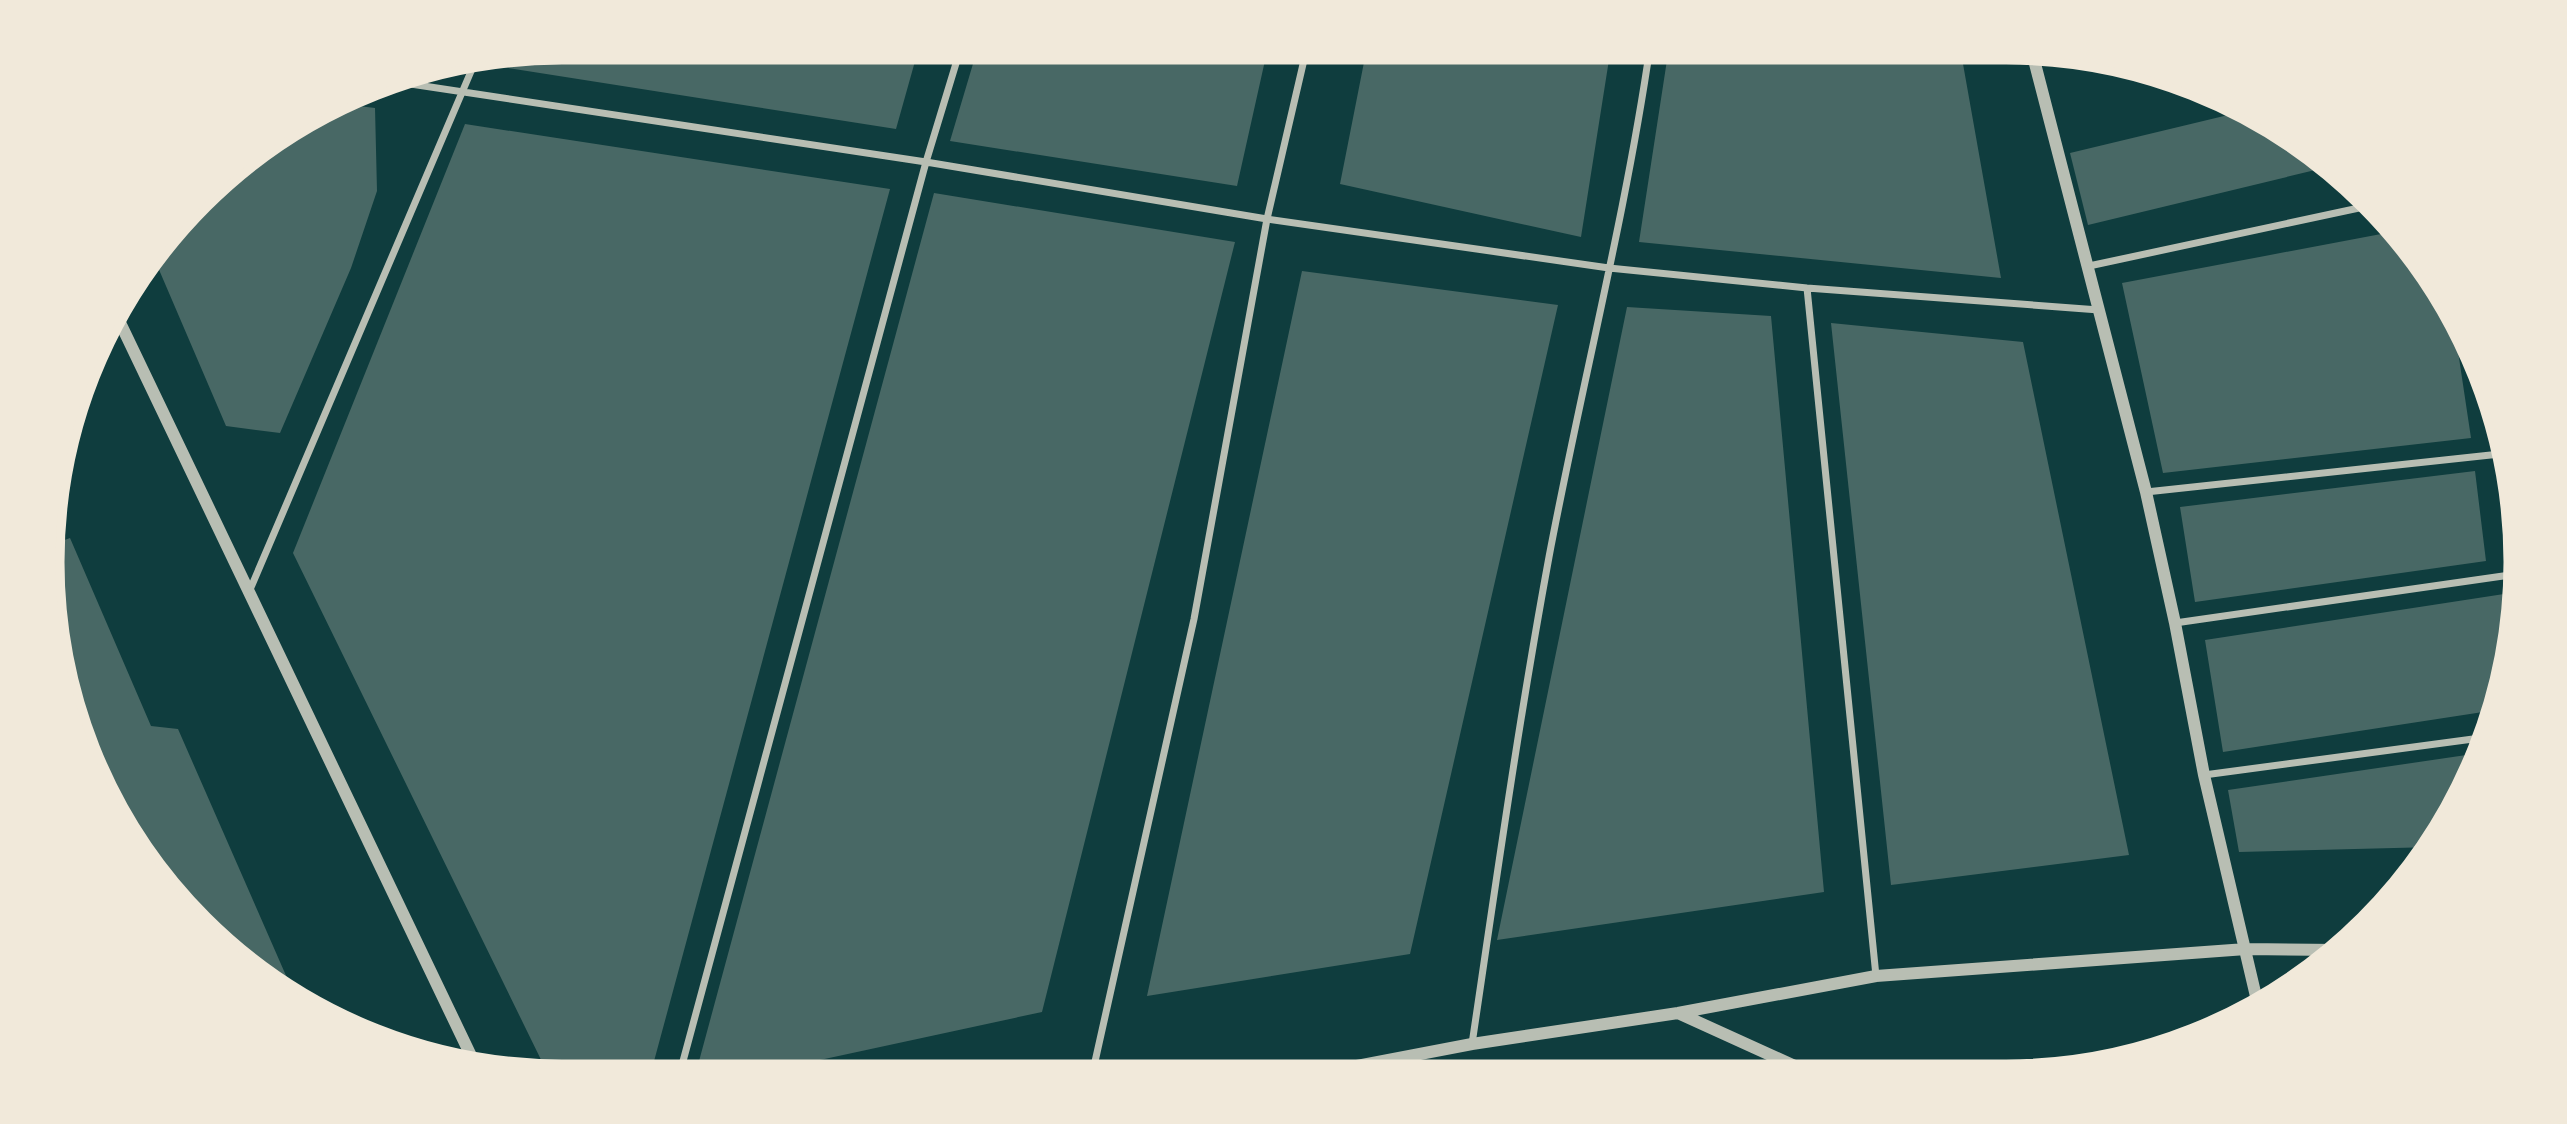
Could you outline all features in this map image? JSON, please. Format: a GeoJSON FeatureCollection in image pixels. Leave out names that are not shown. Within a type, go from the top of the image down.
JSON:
{"type":"FeatureCollection","features":[{"type":"Feature","properties":{"kind":"street"},"geometry":{"type":"LineString","coordinates":[[682,1064],[926,162],[957,60]]}},
{"type":"Feature","properties":{"kind":"street"},"geometry":{"type":"LineString","coordinates":[[1094,1064],[1194,620],[1267,219],[1304,60]]}},
{"type":"Feature","properties":{"kind":"street"},"geometry":{"type":"LineString","coordinates":[[1472,1044],[1496,877],[1549,557],[1609,268],[1648,60]]}},
{"type":"Feature","properties":{"kind":"street"},"geometry":{"type":"LineString","coordinates":[[2034,61],[2146,492],[2204,775],[2256,997]]}},
{"type":"Feature","properties":{"kind":"street"},"geometry":{"type":"LineString","coordinates":[[249,593],[472,68]]}},
{"type":"Feature","properties":{"kind":"street"},"geometry":{"type":"LineString","coordinates":[[407,84],[926,162],[1267,219],[1609,268],[1807,288],[2099,310]]}},
{"type":"Feature","properties":{"kind":"street"},"geometry":{"type":"LineString","coordinates":[[2089,267],[2361,208]]}},
{"type":"Feature","properties":{"kind":"street"},"geometry":{"type":"LineString","coordinates":[[1807,288],[1876,976]]}},
{"type":"Feature","properties":{"kind":"street"},"geometry":{"type":"LineString","coordinates":[[120,323],[471,1056]]}},
{"type":"Feature","properties":{"kind":"street"},"geometry":{"type":"LineString","coordinates":[[2146,492],[2496,454]]}},
{"type":"Feature","properties":{"kind":"street"},"geometry":{"type":"LineString","coordinates":[[2175,624],[2507,575]]}},
{"type":"Feature","properties":{"kind":"street"},"geometry":{"type":"LineString","coordinates":[[2204,775],[2475,739]]}},
{"type":"Feature","properties":{"kind":"street"},"geometry":{"type":"LineString","coordinates":[[1364,1064],[1472,1044],[1678,1013],[1876,976],[2246,949],[2324,950]]}},
{"type":"Feature","properties":{"kind":"street"},"geometry":{"type":"LineString","coordinates":[[1678,1013],[1790,1064]]}},
{"type":"Feature","properties":{"kind":"building"},"geometry":{"type":"Polygon","coordinates":[[[562,60],[915,60],[896,129],[495,66],[562,60]]]}},
{"type":"Feature","properties":{"kind":"building"},"geometry":{"type":"Polygon","coordinates":[[[974,60],[1265,60],[1237,186],[950,141],[974,60]]]}},
{"type":"Feature","properties":{"kind":"building"},"geometry":{"type":"Polygon","coordinates":[[[1364,60],[1609,60],[1581,237],[1340,184],[1364,60]]]}},
{"type":"Feature","properties":{"kind":"building"},"geometry":{"type":"Polygon","coordinates":[[[1667,60],[1962,60],[2001,278],[1639,242],[1667,60]]]}},
{"type":"Feature","properties":{"kind":"building"},"geometry":{"type":"Polygon","coordinates":[[[353,105],[375,108],[377,191],[351,268],[280,433],[226,426],[157,265],[207,207],[256,163],[340,111],[353,105]]]}},
{"type":"Feature","properties":{"kind":"building"},"geometry":{"type":"Polygon","coordinates":[[[2232,114],[2284,144],[2318,169],[2088,225],[2070,153],[2232,114]]]}},
{"type":"Feature","properties":{"kind":"building"},"geometry":{"type":"Polygon","coordinates":[[[465,124],[890,189],[653,1064],[543,1063],[293,553],[465,124]]]}},
{"type":"Feature","properties":{"kind":"building"},"geometry":{"type":"Polygon","coordinates":[[[934,193],[1235,242],[1042,1012],[802,1064],[698,1064],[934,193]]]}},
{"type":"Feature","properties":{"kind":"building"},"geometry":{"type":"Polygon","coordinates":[[[2385,233],[2423,283],[2457,341],[2471,438],[2163,473],[2122,283],[2385,233]]]}},
{"type":"Feature","properties":{"kind":"building"},"geometry":{"type":"Polygon","coordinates":[[[1302,271],[1558,305],[1410,954],[1147,996],[1302,271]]]}},
{"type":"Feature","properties":{"kind":"building"},"geometry":{"type":"Polygon","coordinates":[[[1627,307],[1771,316],[1824,892],[1497,940],[1627,307]]]}},
{"type":"Feature","properties":{"kind":"building"},"geometry":{"type":"Polygon","coordinates":[[[1831,323],[2023,342],[2129,855],[1891,885],[1831,323]]]}},
{"type":"Feature","properties":{"kind":"building"},"geometry":{"type":"Polygon","coordinates":[[[2475,471],[2486,561],[2195,602],[2180,507],[2475,471]]]}},
{"type":"Feature","properties":{"kind":"building"},"geometry":{"type":"Polygon","coordinates":[[[70,538],[151,726],[178,729],[290,984],[231,940],[184,893],[144,841],[111,784],[86,724],[69,660],[61,595],[61,542],[70,538]]]}},
{"type":"Feature","properties":{"kind":"building"},"geometry":{"type":"Polygon","coordinates":[[[2506,594],[2498,660],[2484,712],[2223,752],[2205,640],[2506,594]]]}},
{"type":"Feature","properties":{"kind":"building"},"geometry":{"type":"Polygon","coordinates":[[[2469,755],[2456,784],[2418,847],[2239,852],[2228,790],[2469,755]]]}}]}
